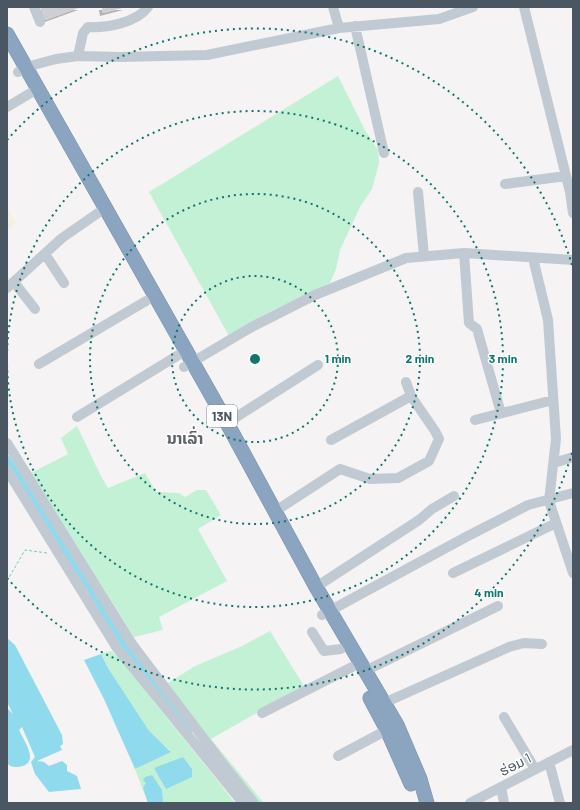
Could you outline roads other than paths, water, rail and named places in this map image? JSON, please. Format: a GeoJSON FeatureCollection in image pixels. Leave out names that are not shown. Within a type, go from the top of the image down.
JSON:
{"type":"FeatureCollection","features":[{"type":"Feature","properties":{"kind":"highway","name":"13N"},"geometry":{"type":"LineString","coordinates":[[7,34],[22,70]]}},
{"type":"Feature","properties":{"kind":"highway","name":"13N"},"geometry":{"type":"LineString","coordinates":[[7,53],[22,70],[35,90],[326,613],[359,669],[384,703],[397,725],[420,779],[427,803]]}},
{"type":"Feature","properties":{"kind":"highway","name":"13N"},"geometry":{"type":"LineString","coordinates":[[35,90],[98,213],[146,301],[227,423],[316,587],[341,650],[359,669],[411,782],[417,803]]}},
{"type":"Feature","properties":{"kind":"street"},"geometry":{"type":"LineString","coordinates":[[34,7],[40,22]]}},
{"type":"Feature","properties":{"kind":"street"},"geometry":{"type":"LineString","coordinates":[[78,56],[83,34],[88,27],[97,28],[124,22],[145,11],[148,7]]}},
{"type":"Feature","properties":{"kind":"street"},"geometry":{"type":"LineString","coordinates":[[333,7],[339,28]]}},
{"type":"Feature","properties":{"kind":"street"},"geometry":{"type":"LineString","coordinates":[[22,70],[56,59],[78,56],[196,57],[339,28],[439,19],[473,7]]}},
{"type":"Feature","properties":{"kind":"street"},"geometry":{"type":"LineString","coordinates":[[524,7],[571,192],[573,213]]}},
{"type":"Feature","properties":{"kind":"street"},"geometry":{"type":"LineString","coordinates":[[355,26],[384,152]]}},
{"type":"Feature","properties":{"kind":"street"},"geometry":{"type":"LineString","coordinates":[[7,107],[35,90]]}},
{"type":"Feature","properties":{"kind":"street"},"geometry":{"type":"LineString","coordinates":[[505,184],[566,176]]}},
{"type":"Feature","properties":{"kind":"street"},"geometry":{"type":"LineString","coordinates":[[418,192],[424,256]]}},
{"type":"Feature","properties":{"kind":"street"},"geometry":{"type":"LineString","coordinates":[[35,309],[10,285],[62,238],[98,213]]}},
{"type":"Feature","properties":{"kind":"street"},"geometry":{"type":"LineString","coordinates":[[77,417],[184,359],[315,295],[406,258],[464,253],[573,260]]}},
{"type":"Feature","properties":{"kind":"street"},"geometry":{"type":"LineString","coordinates":[[464,253],[468,322],[477,329],[500,413]]}},
{"type":"Feature","properties":{"kind":"street"},"geometry":{"type":"LineString","coordinates":[[45,254],[64,283]]}},
{"type":"Feature","properties":{"kind":"street"},"geometry":{"type":"LineString","coordinates":[[533,258],[548,320],[556,439],[549,501],[573,573]]}},
{"type":"Feature","properties":{"kind":"street"},"geometry":{"type":"LineString","coordinates":[[39,364],[146,301]]}},
{"type":"Feature","properties":{"kind":"street"},"geometry":{"type":"LineString","coordinates":[[227,423],[318,365]]}},
{"type":"Feature","properties":{"kind":"street"},"geometry":{"type":"LineString","coordinates":[[274,512],[340,469],[370,479],[398,478],[429,460],[439,439],[411,396],[406,382]]}},
{"type":"Feature","properties":{"kind":"street"},"geometry":{"type":"LineString","coordinates":[[332,440],[411,396]]}},
{"type":"Feature","properties":{"kind":"street"},"geometry":{"type":"LineString","coordinates":[[475,420],[553,400]]}},
{"type":"Feature","properties":{"kind":"street"},"geometry":{"type":"LineString","coordinates":[[7,443],[25,475],[90,575],[132,644],[254,803]]}},
{"type":"Feature","properties":{"kind":"street"},"geometry":{"type":"LineString","coordinates":[[554,463],[573,457]]}},
{"type":"Feature","properties":{"kind":"street"},"geometry":{"type":"LineString","coordinates":[[7,470],[117,648],[243,803]]}},
{"type":"Feature","properties":{"kind":"street"},"geometry":{"type":"LineString","coordinates":[[326,613],[472,533],[528,505],[549,501],[573,493]]}},
{"type":"Feature","properties":{"kind":"street"},"geometry":{"type":"LineString","coordinates":[[316,587],[419,520],[432,509],[454,496]]}},
{"type":"Feature","properties":{"kind":"street"},"geometry":{"type":"LineString","coordinates":[[453,573],[556,523]]}},
{"type":"Feature","properties":{"kind":"street"},"geometry":{"type":"LineString","coordinates":[[78,584],[90,575]]}},
{"type":"Feature","properties":{"kind":"street"},"geometry":{"type":"LineString","coordinates":[[262,713],[498,606]]}},
{"type":"Feature","properties":{"kind":"street"},"geometry":{"type":"LineString","coordinates":[[312,632],[324,651],[341,650]]}},
{"type":"Feature","properties":{"kind":"street"},"geometry":{"type":"LineString","coordinates":[[384,703],[509,647],[524,643],[542,644]]}},
{"type":"Feature","properties":{"kind":"street"},"geometry":{"type":"LineString","coordinates":[[504,717],[535,769]]}},
{"type":"Feature","properties":{"kind":"street"},"geometry":{"type":"LineString","coordinates":[[338,756],[387,730]]}},
{"type":"Feature","properties":{"kind":"street","name":"ຮ່ອມ 1"},"geometry":{"type":"LineString","coordinates":[[470,803],[573,750]]}},
{"type":"Feature","properties":{"kind":"street"},"geometry":{"type":"LineString","coordinates":[[549,762],[560,803]]}},
{"type":"Feature","properties":{"kind":"street"},"geometry":{"type":"LineString","coordinates":[[500,787],[504,803]]}},
{"type":"Feature","properties":{"kind":"water"},"geometry":{"type":"Polygon","coordinates":[[[7,638],[15,645],[62,735],[63,744],[60,746],[62,750],[37,761],[44,762],[49,766],[62,761],[67,765],[67,771],[77,776],[81,789],[49,792],[35,774],[31,762],[35,757],[22,727],[19,730],[29,752],[29,762],[18,767],[7,763],[7,708],[13,714],[7,702],[7,638]]]}},
{"type":"Feature","properties":{"kind":"water"},"geometry":{"type":"Polygon","coordinates":[[[101,654],[108,668],[149,731],[171,752],[135,769],[104,699],[84,660],[101,654]]]}},
{"type":"Feature","properties":{"kind":"water"},"geometry":{"type":"Polygon","coordinates":[[[183,757],[192,769],[192,777],[166,789],[154,768],[183,757]]]}},
{"type":"Feature","properties":{"kind":"water"},"geometry":{"type":"Polygon","coordinates":[[[152,775],[162,790],[163,803],[148,803],[143,788],[146,783],[143,780],[145,777],[152,775]]]}},
{"type":"Feature","properties":{"kind":"waterway"},"geometry":{"type":"LineString","coordinates":[[7,459],[89,587],[123,645],[191,729]]}},
{"type":"Feature","properties":{"kind":"district","name":"ນາເລົ່າ"},"geometry":{"type":"Point","coordinates":[185,437]}}]}
